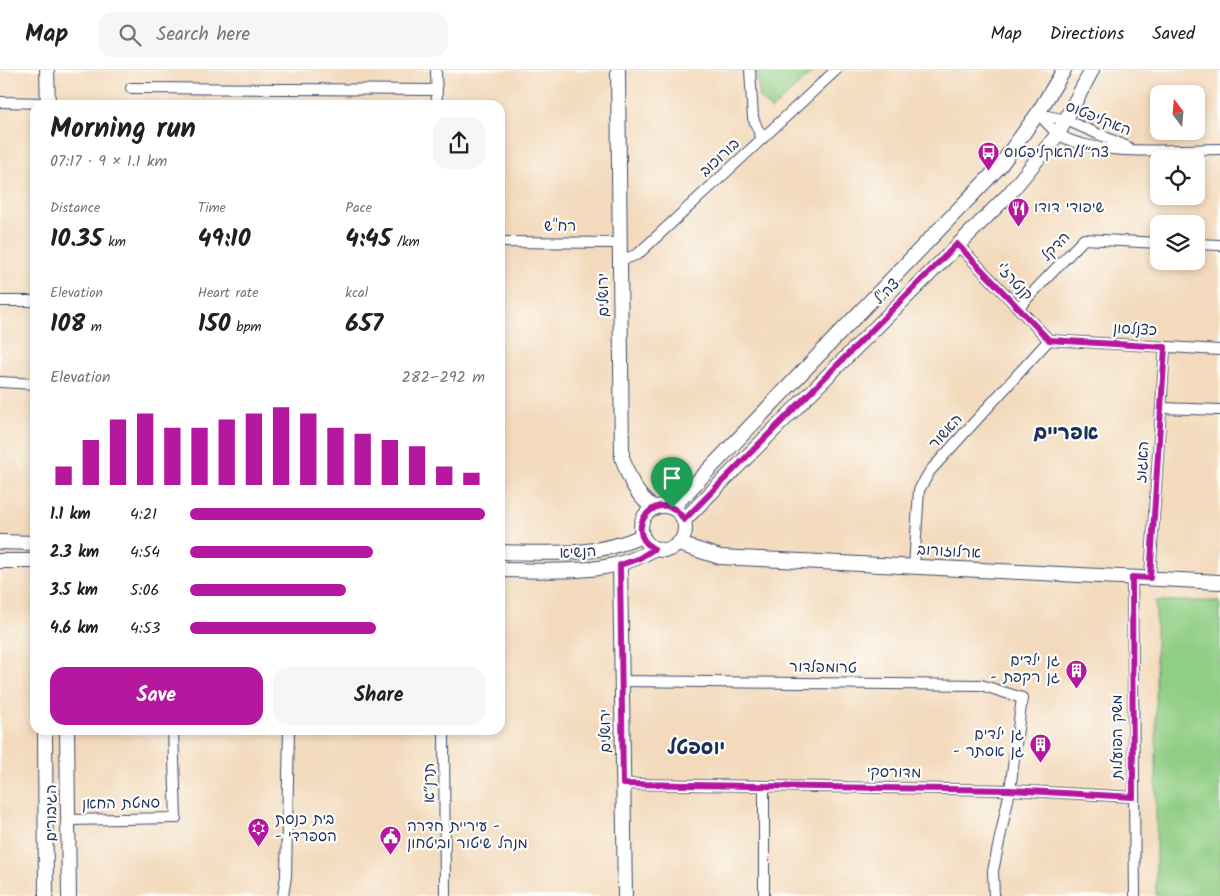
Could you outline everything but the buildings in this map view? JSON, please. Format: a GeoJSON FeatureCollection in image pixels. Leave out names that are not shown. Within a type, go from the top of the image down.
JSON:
{"type":"FeatureCollection","features":[{"type":"Feature","properties":{"kind":"main road"},"geometry":{"type":"LineString","coordinates":[[47,70],[48,100]]}},
{"type":"Feature","properties":{"kind":"main road","name":"ירושלים"},"geometry":{"type":"LineString","coordinates":[[618,70],[622,457],[631,484],[641,499],[654,508]]}},
{"type":"Feature","properties":{"kind":"main road","name":"צה\"ל"},"geometry":{"type":"LineString","coordinates":[[672,508],[1000,166],[1038,114],[1064,70]]}},
{"type":"Feature","properties":{"kind":"main road","name":"צה\"ל"},"geometry":{"type":"LineString","coordinates":[[684,520],[957,244],[1009,194],[1058,134],[1092,70]]}},
{"type":"Feature","properties":{"kind":"main road"},"geometry":{"type":"LineString","coordinates":[[654,508],[672,508],[684,520],[685,533],[679,544],[667,550],[654,549],[645,542],[640,530],[644,516],[654,508]]}},
{"type":"Feature","properties":{"kind":"main road","name":"הנשיא"},"geometry":{"type":"LineString","coordinates":[[505,552],[558,553],[605,549],[642,536]]}},
{"type":"Feature","properties":{"kind":"main road"},"geometry":{"type":"LineString","coordinates":[[0,542],[30,543]]}},
{"type":"Feature","properties":{"kind":"main road","name":"ארלוזורוב"},"geometry":{"type":"LineString","coordinates":[[679,544],[720,557],[1220,582]]}},
{"type":"Feature","properties":{"kind":"main road","name":"הנשיא"},"geometry":{"type":"LineString","coordinates":[[505,570],[571,570],[620,565],[638,559],[654,549]]}},
{"type":"Feature","properties":{"kind":"main road"},"geometry":{"type":"LineString","coordinates":[[0,561],[30,561]]}},
{"type":"Feature","properties":{"kind":"main road","name":"ירושלים"},"geometry":{"type":"LineString","coordinates":[[620,565],[625,896]]}},
{"type":"Feature","properties":{"kind":"main road","name":"הגיבורים"},"geometry":{"type":"LineString","coordinates":[[45,735],[46,896]]}},
{"type":"Feature","properties":{"kind":"main road","name":"הגיבורים"},"geometry":{"type":"LineString","coordinates":[[67,735],[68,896]]}},
{"type":"Feature","properties":{"kind":"street"},"geometry":{"type":"LineString","coordinates":[[436,70],[437,100]]}},
{"type":"Feature","properties":{"kind":"street"},"geometry":{"type":"LineString","coordinates":[[750,70],[753,118],[762,140]]}},
{"type":"Feature","properties":{"kind":"street","name":"בורוכוב"},"geometry":{"type":"LineString","coordinates":[[620,261],[638,254],[836,70]]}},
{"type":"Feature","properties":{"kind":"street"},"geometry":{"type":"LineString","coordinates":[[131,88],[437,90]]}},
{"type":"Feature","properties":{"kind":"street"},"geometry":{"type":"LineString","coordinates":[[0,102],[30,103]]}},
{"type":"Feature","properties":{"kind":"street","name":"האקליפטוס"},"geometry":{"type":"LineString","coordinates":[[1038,114],[1066,120],[1133,149]]}},
{"type":"Feature","properties":{"kind":"street","name":"האקליפטוס"},"geometry":{"type":"LineString","coordinates":[[1038,114],[1058,134],[1086,145],[1133,149],[1220,150]]}},
{"type":"Feature","properties":{"kind":"street","name":"הדקל"},"geometry":{"type":"LineString","coordinates":[[1018,308],[1084,239],[1150,242]]}},
{"type":"Feature","properties":{"kind":"street","name":"רח\"ש"},"geometry":{"type":"LineString","coordinates":[[505,242],[620,242]]}},
{"type":"Feature","properties":{"kind":"street","name":"קנטרז'י"},"geometry":{"type":"LineString","coordinates":[[957,244],[1049,340]]}},
{"type":"Feature","properties":{"kind":"street"},"geometry":{"type":"LineString","coordinates":[[1205,244],[1220,245]]}},
{"type":"Feature","properties":{"kind":"street"},"geometry":{"type":"LineString","coordinates":[[0,301],[30,301]]}},
{"type":"Feature","properties":{"kind":"street","name":"כצנלסון"},"geometry":{"type":"LineString","coordinates":[[1049,340],[1220,350]]}},
{"type":"Feature","properties":{"kind":"street","name":"האשור"},"geometry":{"type":"LineString","coordinates":[[914,566],[919,490],[930,471],[1049,340]]}},
{"type":"Feature","properties":{"kind":"street","name":"האגוז"},"geometry":{"type":"LineString","coordinates":[[1150,578],[1165,347]]}},
{"type":"Feature","properties":{"kind":"street"},"geometry":{"type":"LineString","coordinates":[[0,382],[30,384]]}},
{"type":"Feature","properties":{"kind":"street"},"geometry":{"type":"LineString","coordinates":[[1161,408],[1220,410]]}},
{"type":"Feature","properties":{"kind":"street","name":"משק הפועלות"},"geometry":{"type":"LineString","coordinates":[[1132,577],[1135,896]]}},
{"type":"Feature","properties":{"kind":"street","name":"טרומפלדור"},"geometry":{"type":"LineString","coordinates":[[622,681],[981,685],[1022,698],[1010,790]]}},
{"type":"Feature","properties":{"kind":"street","name":"סמטת החאן"},"geometry":{"type":"LineString","coordinates":[[68,820],[176,818],[173,735]]}},
{"type":"Feature","properties":{"kind":"street"},"geometry":{"type":"LineString","coordinates":[[283,896],[286,876],[290,735]]}},
{"type":"Feature","properties":{"kind":"street","name":"תרנ״א"},"geometry":{"type":"LineString","coordinates":[[444,735],[446,896]]}},
{"type":"Feature","properties":{"kind":"street","name":"מדורסקי"},"geometry":{"type":"LineString","coordinates":[[623,784],[1010,790],[1133,797]]}},
{"type":"Feature","properties":{"kind":"street"},"geometry":{"type":"LineString","coordinates":[[764,786],[764,896]]}},
{"type":"Feature","properties":{"kind":"street"},"geometry":{"type":"LineString","coordinates":[[994,896],[993,872],[1010,790]]}},
{"type":"Feature","properties":{"kind":"green space"},"geometry":{"type":"Polygon","coordinates":[[[756,70],[815,70],[771,110],[760,98],[756,70]]]}},
{"type":"Feature","properties":{"kind":"green space"},"geometry":{"type":"Polygon","coordinates":[[[1156,601],[1220,601],[1220,896],[1156,896],[1156,601]]]}},
{"type":"Feature","properties":{"kind":"place","name":"צה״ל/האקליפטוס"},"geometry":{"type":"Point","coordinates":[988,172]}},
{"type":"Feature","properties":{"kind":"place","name":"שיפודי דודו"},"geometry":{"type":"Point","coordinates":[1018,227]}},
{"type":"Feature","properties":{"kind":"place","name":"גן ילדים - גן רקפת"},"geometry":{"type":"Point","coordinates":[1076,689]}},
{"type":"Feature","properties":{"kind":"place","name":"גן ילדים - גן אסתר"},"geometry":{"type":"Point","coordinates":[1040,763]}},
{"type":"Feature","properties":{"kind":"place","name":"בית כנסת - הספרדי"},"geometry":{"type":"Point","coordinates":[259,848]}},
{"type":"Feature","properties":{"kind":"place","name":"עיריית חדרה - מנהל שיטור וביטחון"},"geometry":{"type":"Point","coordinates":[391,855]}},
{"type":"Feature","properties":{"kind":"district","name":"אפריים"},"geometry":{"type":"Point","coordinates":[1066,434]}},
{"type":"Feature","properties":{"kind":"district","name":"יוספטל"},"geometry":{"type":"Point","coordinates":[696,749]}},
{"type":"Feature","properties":{"kind":"route"},"geometry":{"type":"LineString","coordinates":[[957,244],[1049,340],[1165,347],[1150,578],[1132,577],[1133,797],[1010,790],[623,784],[620,565],[638,559],[654,549],[645,542],[640,530],[644,516],[660,506],[672,508],[684,520],[957,244]]}}]}
